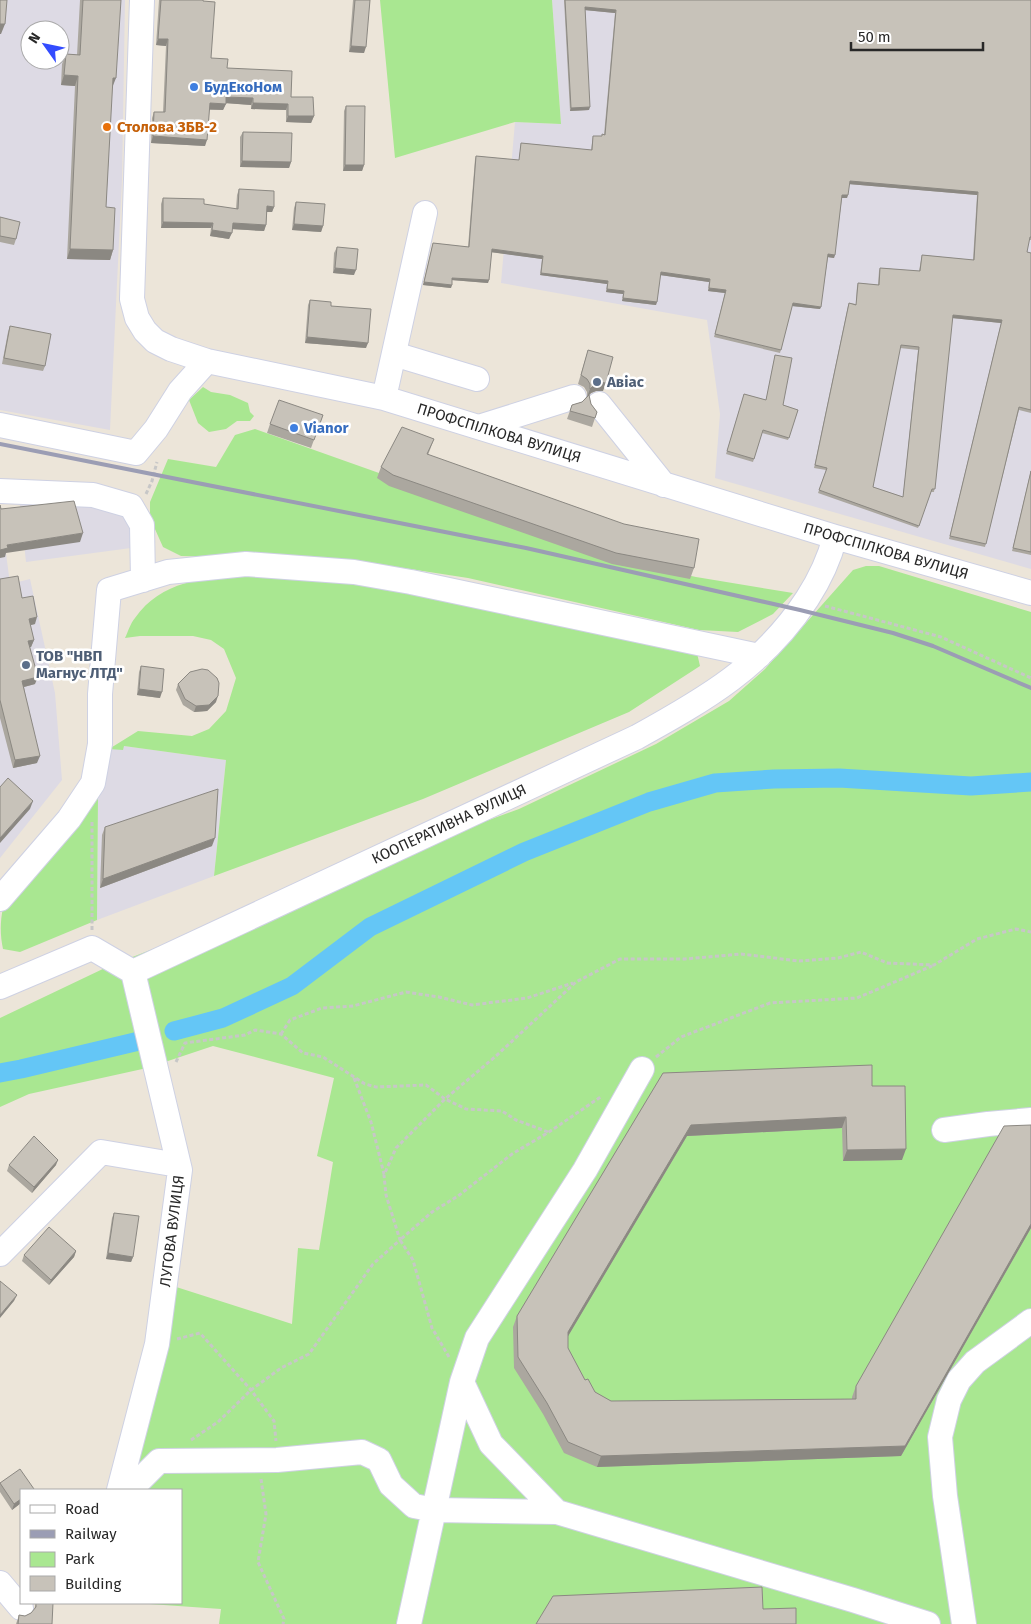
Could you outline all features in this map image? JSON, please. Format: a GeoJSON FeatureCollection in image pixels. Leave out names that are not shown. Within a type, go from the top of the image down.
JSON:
{"type":"FeatureCollection","features":[{"type":"Feature","properties":{"kind":"street","name":"ПРОФСПІЛКОВА ВУЛИЦЯ"},"geometry":{"type":"LineString","coordinates":[[142,0],[132,299],[137,318],[145,331],[155,341],[171,350],[207,361],[384,398],[835,537],[1031,593]]}},
{"type":"Feature","properties":{"kind":"street"},"geometry":{"type":"LineString","coordinates":[[384,398],[425,213]]}},
{"type":"Feature","properties":{"kind":"street"},"geometry":{"type":"LineString","coordinates":[[394,354],[477,380]]}},
{"type":"Feature","properties":{"kind":"street"},"geometry":{"type":"LineString","coordinates":[[0,425],[136,453],[156,428],[180,391],[207,361]]}},
{"type":"Feature","properties":{"kind":"street"},"geometry":{"type":"LineString","coordinates":[[479,427],[574,397]]}},
{"type":"Feature","properties":{"kind":"street"},"geometry":{"type":"LineString","coordinates":[[599,404],[664,485]]}},
{"type":"Feature","properties":{"kind":"street"},"geometry":{"type":"LineString","coordinates":[[0,491],[93,495],[131,506],[142,525],[143,580]]}},
{"type":"Feature","properties":{"kind":"street","name":"КООПЕРАТИВНА ВУЛИЦЯ"},"geometry":{"type":"LineString","coordinates":[[133,972],[637,737],[692,707],[738,675],[770,647],[795,617],[817,583],[830,557],[835,537]]}},
{"type":"Feature","properties":{"kind":"street"},"geometry":{"type":"LineString","coordinates":[[0,899],[69,819],[92,783],[100,744],[100,694],[109,590],[168,572],[246,564],[354,572],[411,582],[759,656]]}},
{"type":"Feature","properties":{"kind":"street"},"geometry":{"type":"LineString","coordinates":[[0,987],[92,948],[133,972]]}},
{"type":"Feature","properties":{"kind":"street","name":"ЛУГОВА ВУЛИЦЯ"},"geometry":{"type":"LineString","coordinates":[[119,1489],[157,1344],[180,1170],[133,972]]}},
{"type":"Feature","properties":{"kind":"street"},"geometry":{"type":"LineString","coordinates":[[410,1624],[462,1382],[477,1338],[585,1170],[642,1069]]}},
{"type":"Feature","properties":{"kind":"street"},"geometry":{"type":"LineString","coordinates":[[944,1130],[1031,1120]]}},
{"type":"Feature","properties":{"kind":"street"},"geometry":{"type":"LineString","coordinates":[[0,1254],[101,1152],[178,1165]]}},
{"type":"Feature","properties":{"kind":"street"},"geometry":{"type":"LineString","coordinates":[[964,1624],[946,1496],[940,1437],[949,1400],[959,1380],[975,1362],[1031,1321]]}},
{"type":"Feature","properties":{"kind":"street"},"geometry":{"type":"LineString","coordinates":[[462,1382],[491,1444],[557,1512]]}},
{"type":"Feature","properties":{"kind":"street"},"geometry":{"type":"LineString","coordinates":[[131,1489],[159,1461],[268,1460],[362,1452],[379,1460],[391,1485],[414,1506],[435,1510],[557,1512],[928,1624]]}},
{"type":"Feature","properties":{"kind":"street"},"geometry":{"type":"LineString","coordinates":[[0,1583],[18,1612]]}},
{"type":"Feature","properties":{"kind":"path"},"geometry":{"type":"LineString","coordinates":[[136,514],[152,481],[157,462],[156,428]]}},
{"type":"Feature","properties":{"kind":"path"},"geometry":{"type":"LineString","coordinates":[[806,600],[941,637],[1031,678]]}},
{"type":"Feature","properties":{"kind":"path"},"geometry":{"type":"LineString","coordinates":[[92,783],[92,948]]}},
{"type":"Feature","properties":{"kind":"path"},"geometry":{"type":"LineString","coordinates":[[280,1034],[290,1020],[322,1008],[353,1006],[406,992],[439,996],[472,1005],[527,998],[576,982],[620,959],[685,959],[741,954],[799,961],[838,958],[861,952],[887,963],[934,965],[977,939],[1016,929],[1031,932]]}},
{"type":"Feature","properties":{"kind":"path"},"geometry":{"type":"LineString","coordinates":[[384,1174],[396,1148],[446,1099],[576,982]]}},
{"type":"Feature","properties":{"kind":"path"},"geometry":{"type":"LineString","coordinates":[[161,1092],[185,1043],[245,1035],[254,1030],[280,1034],[303,1053],[323,1057],[366,1084],[376,1086],[426,1085],[446,1099],[466,1109],[502,1110],[516,1120],[549,1132]]}},
{"type":"Feature","properties":{"kind":"path"},"geometry":{"type":"LineString","coordinates":[[354,1077],[372,1122],[384,1174],[386,1195],[400,1240],[413,1260],[432,1328],[462,1382]]}},
{"type":"Feature","properties":{"kind":"path"},"geometry":{"type":"LineString","coordinates":[[188,1441],[218,1422],[251,1390],[282,1368],[309,1354],[373,1264],[400,1240]]}},
{"type":"Feature","properties":{"kind":"path"},"geometry":{"type":"LineString","coordinates":[[157,1344],[200,1333],[251,1390],[274,1421],[268,1460],[266,1514],[258,1562],[284,1619],[283,1624]]}},
{"type":"Feature","properties":{"kind":"shaded area"},"geometry":{"type":"Polygon","coordinates":[[[0,0],[125,0],[122,179],[110,430],[0,410],[0,0]]]}},
{"type":"Feature","properties":{"kind":"shaded area"},"geometry":{"type":"Polygon","coordinates":[[[552,0],[1031,0],[1031,569],[715,478],[720,414],[707,320],[501,283],[515,122],[561,124],[552,0]]]}},
{"type":"Feature","properties":{"kind":"shaded area"},"geometry":{"type":"Polygon","coordinates":[[[20,505],[106,505],[130,517],[135,538],[131,548],[26,562],[20,505]]]}},
{"type":"Feature","properties":{"kind":"shaded area"},"geometry":{"type":"Polygon","coordinates":[[[0,507],[10,584],[30,579],[55,693],[62,780],[0,858],[0,507]]]}},
{"type":"Feature","properties":{"kind":"shaded area"},"geometry":{"type":"Polygon","coordinates":[[[124,746],[226,760],[214,876],[97,920],[98,796],[109,749],[124,746]]]}},
{"type":"Feature","properties":{"kind":"green space"},"geometry":{"type":"Polygon","coordinates":[[[380,0],[552,0],[561,124],[515,122],[395,158],[380,0]]]}},
{"type":"Feature","properties":{"kind":"green space"},"geometry":{"type":"Polygon","coordinates":[[[203,387],[211,392],[230,395],[248,403],[250,412],[254,416],[250,421],[237,421],[226,429],[209,432],[198,423],[189,400],[203,387]]]}},
{"type":"Feature","properties":{"kind":"green space"},"geometry":{"type":"Polygon","coordinates":[[[255,429],[618,560],[696,577],[793,593],[773,614],[738,632],[699,630],[468,578],[358,561],[181,556],[163,547],[150,518],[150,502],[168,459],[216,467],[235,435],[255,429]]]}},
{"type":"Feature","properties":{"kind":"green space"},"geometry":{"type":"Polygon","coordinates":[[[866,566],[879,566],[1031,612],[1031,1624],[219,1624],[221,1609],[149,1604],[182,1604],[182,1489],[142,1489],[126,1485],[170,1285],[292,1324],[298,1248],[319,1250],[333,1162],[317,1156],[334,1078],[213,1046],[147,1068],[29,1094],[0,1107],[0,1018],[107,967],[374,862],[519,809],[656,744],[729,701],[765,669],[853,570],[866,566]]]}},
{"type":"Feature","properties":{"kind":"green space"},"geometry":{"type":"Polygon","coordinates":[[[246,576],[366,584],[697,653],[700,666],[629,712],[423,799],[214,876],[226,760],[124,746],[123,750],[109,749],[138,731],[192,736],[209,729],[226,711],[236,678],[224,649],[211,640],[193,636],[140,636],[125,638],[133,620],[157,596],[170,589],[199,580],[246,576]]]}},
{"type":"Feature","properties":{"kind":"green space"},"geometry":{"type":"Polygon","coordinates":[[[98,796],[97,920],[20,952],[3,949],[1,918],[3,908],[98,796]]]}},
{"type":"Feature","properties":{"kind":"building"},"geometry":{"type":"Polygon","coordinates":[[[0,0],[7,0],[5,24],[0,24],[0,0]]]}},
{"type":"Feature","properties":{"kind":"building"},"geometry":{"type":"Polygon","coordinates":[[[83,0],[121,0],[116,78],[113,78],[106,207],[115,208],[113,250],[70,249],[78,76],[64,75],[64,70],[70,70],[70,54],[80,55],[83,0]]]}},
{"type":"Feature","properties":{"kind":"building"},"geometry":{"type":"Polygon","coordinates":[[[161,0],[203,0],[215,2],[211,58],[228,59],[227,68],[292,71],[291,97],[313,97],[314,116],[288,116],[288,104],[253,103],[253,98],[226,97],[226,104],[210,103],[207,140],[153,136],[154,112],[165,112],[168,39],[158,39],[161,0]]]}},
{"type":"Feature","properties":{"kind":"building"},"geometry":{"type":"Polygon","coordinates":[[[355,0],[370,0],[366,47],[351,46],[355,0]]]}},
{"type":"Feature","properties":{"kind":"building"},"geometry":{"type":"Polygon","coordinates":[[[565,0],[1031,0],[1031,237],[1027,252],[1031,253],[1031,410],[1019,407],[986,544],[950,536],[1002,320],[953,315],[935,489],[932,489],[919,526],[819,490],[827,468],[815,465],[849,303],[856,305],[858,283],[879,285],[880,268],[920,271],[922,255],[974,260],[978,192],[850,181],[848,195],[842,195],[835,255],[828,254],[821,307],[793,303],[781,350],[715,334],[726,290],[709,288],[710,279],[661,272],[657,302],[623,298],[624,291],[607,289],[608,281],[541,273],[543,256],[492,249],[489,280],[452,278],[452,285],[424,282],[433,243],[469,247],[476,156],[519,160],[521,143],[592,150],[593,136],[605,135],[616,10],[585,7],[590,107],[571,108],[565,0]],[[901,345],[873,487],[903,497],[919,347],[901,345]]]}},
{"type":"Feature","properties":{"kind":"building"},"geometry":{"type":"Polygon","coordinates":[[[346,106],[365,106],[364,165],[345,165],[346,106]]]}},
{"type":"Feature","properties":{"kind":"building"},"geometry":{"type":"Polygon","coordinates":[[[243,132],[292,133],[291,162],[242,161],[243,132]]]}},
{"type":"Feature","properties":{"kind":"building"},"geometry":{"type":"Polygon","coordinates":[[[239,189],[274,191],[274,207],[267,206],[266,225],[233,223],[232,233],[212,230],[213,223],[163,222],[163,198],[204,199],[204,204],[238,209],[239,189]]]}},
{"type":"Feature","properties":{"kind":"building"},"geometry":{"type":"Polygon","coordinates":[[[296,202],[325,204],[323,226],[294,224],[296,202]]]}},
{"type":"Feature","properties":{"kind":"building"},"geometry":{"type":"Polygon","coordinates":[[[0,217],[20,222],[16,239],[0,236],[0,217]]]}},
{"type":"Feature","properties":{"kind":"building"},"geometry":{"type":"Polygon","coordinates":[[[337,247],[358,249],[356,270],[335,268],[337,247]]]}},
{"type":"Feature","properties":{"kind":"building"},"geometry":{"type":"Polygon","coordinates":[[[310,300],[331,302],[331,306],[371,309],[368,343],[307,337],[310,300]]]}},
{"type":"Feature","properties":{"kind":"building"},"geometry":{"type":"Polygon","coordinates":[[[10,326],[51,334],[45,366],[4,358],[10,326]]]}},
{"type":"Feature","properties":{"kind":"building"},"geometry":{"type":"Polygon","coordinates":[[[588,350],[613,357],[606,383],[599,382],[590,389],[587,379],[581,375],[588,350]]]}},
{"type":"Feature","properties":{"kind":"building"},"geometry":{"type":"Polygon","coordinates":[[[775,355],[792,358],[783,405],[798,410],[789,438],[763,430],[754,459],[727,451],[744,394],[766,400],[775,355]]]}},
{"type":"Feature","properties":{"kind":"building"},"geometry":{"type":"Polygon","coordinates":[[[589,395],[591,404],[597,412],[595,418],[570,411],[572,405],[582,402],[589,395]]]}},
{"type":"Feature","properties":{"kind":"building","name":"Vianor"},"geometry":{"type":"Polygon","coordinates":[[[279,400],[323,415],[314,440],[270,424],[279,400]]]}},
{"type":"Feature","properties":{"kind":"building"},"geometry":{"type":"Polygon","coordinates":[[[402,427],[434,439],[427,454],[624,524],[699,539],[694,568],[616,553],[393,475],[381,467],[402,427]]]}},
{"type":"Feature","properties":{"kind":"building"},"geometry":{"type":"Polygon","coordinates":[[[1031,471],[1031,552],[1013,548],[1031,471]]]}},
{"type":"Feature","properties":{"kind":"building"},"geometry":{"type":"Polygon","coordinates":[[[74,501],[83,533],[7,545],[8,548],[0,550],[0,505],[1,509],[74,501]]]}},
{"type":"Feature","properties":{"kind":"building"},"geometry":{"type":"Polygon","coordinates":[[[18,576],[22,598],[33,596],[37,617],[29,619],[34,640],[28,641],[38,677],[22,681],[40,756],[15,760],[0,700],[0,579],[18,576]]]}},
{"type":"Feature","properties":{"kind":"building"},"geometry":{"type":"Polygon","coordinates":[[[141,666],[164,669],[162,692],[139,689],[141,666]]]}},
{"type":"Feature","properties":{"kind":"building"},"geometry":{"type":"Polygon","coordinates":[[[202,669],[208,670],[217,678],[219,683],[218,696],[209,705],[196,706],[185,699],[178,684],[190,672],[202,669]]]}},
{"type":"Feature","properties":{"kind":"building"},"geometry":{"type":"Polygon","coordinates":[[[8,778],[33,801],[0,838],[0,787],[8,778]]]}},
{"type":"Feature","properties":{"kind":"building"},"geometry":{"type":"Polygon","coordinates":[[[218,789],[215,838],[103,879],[105,827],[218,789]]]}},
{"type":"Feature","properties":{"kind":"building"},"geometry":{"type":"Polygon","coordinates":[[[872,1065],[872,1086],[905,1086],[906,1149],[847,1150],[846,1117],[691,1125],[568,1332],[568,1348],[585,1380],[588,1379],[595,1392],[611,1401],[856,1399],[856,1386],[1004,1126],[1031,1125],[1031,1224],[905,1446],[601,1456],[568,1442],[547,1403],[518,1357],[517,1316],[663,1073],[872,1065]]]}},
{"type":"Feature","properties":{"kind":"building"},"geometry":{"type":"Polygon","coordinates":[[[34,1136],[58,1160],[34,1187],[9,1165],[34,1136]]]}},
{"type":"Feature","properties":{"kind":"building"},"geometry":{"type":"Polygon","coordinates":[[[114,1213],[139,1216],[133,1257],[108,1253],[114,1213]]]}},
{"type":"Feature","properties":{"kind":"building"},"geometry":{"type":"Polygon","coordinates":[[[49,1227],[76,1251],[51,1280],[24,1255],[49,1227]]]}},
{"type":"Feature","properties":{"kind":"building"},"geometry":{"type":"Polygon","coordinates":[[[0,1281],[17,1295],[0,1315],[0,1281]]]}},
{"type":"Feature","properties":{"kind":"building"},"geometry":{"type":"Polygon","coordinates":[[[20,1469],[34,1489],[20,1489],[20,1500],[14,1504],[0,1483],[20,1469]]]}},
{"type":"Feature","properties":{"kind":"building"},"geometry":{"type":"Polygon","coordinates":[[[762,1587],[763,1609],[796,1608],[796,1624],[536,1624],[553,1596],[762,1587]]]}},
{"type":"Feature","properties":{"kind":"building"},"geometry":{"type":"Polygon","coordinates":[[[36,1604],[53,1604],[52,1624],[18,1624],[19,1615],[25,1616],[36,1607],[36,1604]]]}},
{"type":"Feature","properties":{"kind":"waterway"},"geometry":{"type":"LineString","coordinates":[[174,1031],[223,1018],[292,986],[370,927],[524,852],[649,802],[715,783],[774,779],[839,778],[971,786],[1031,782]]}},
{"type":"Feature","properties":{"kind":"waterway"},"geometry":{"type":"LineString","coordinates":[[0,1073],[139,1041]]}},
{"type":"Feature","properties":{"kind":"railway"},"geometry":{"type":"LineString","coordinates":[[0,444],[526,548],[800,610],[893,633],[933,646],[1031,688]]}},
{"type":"Feature","properties":{"kind":"place","name":"БудЕкоНом"},"geometry":{"type":"Point","coordinates":[194,87]}},
{"type":"Feature","properties":{"kind":"place","name":"Столова ЗБВ-2"},"geometry":{"type":"Point","coordinates":[107,127]}},
{"type":"Feature","properties":{"kind":"place","name":"Авіас"},"geometry":{"type":"Point","coordinates":[597,382]}},
{"type":"Feature","properties":{"kind":"place","name":"Vianor"},"geometry":{"type":"Point","coordinates":[294,428]}},
{"type":"Feature","properties":{"kind":"place","name":"ТОВ \"НВП Магнус ЛТД\""},"geometry":{"type":"Point","coordinates":[26,665]}}]}
